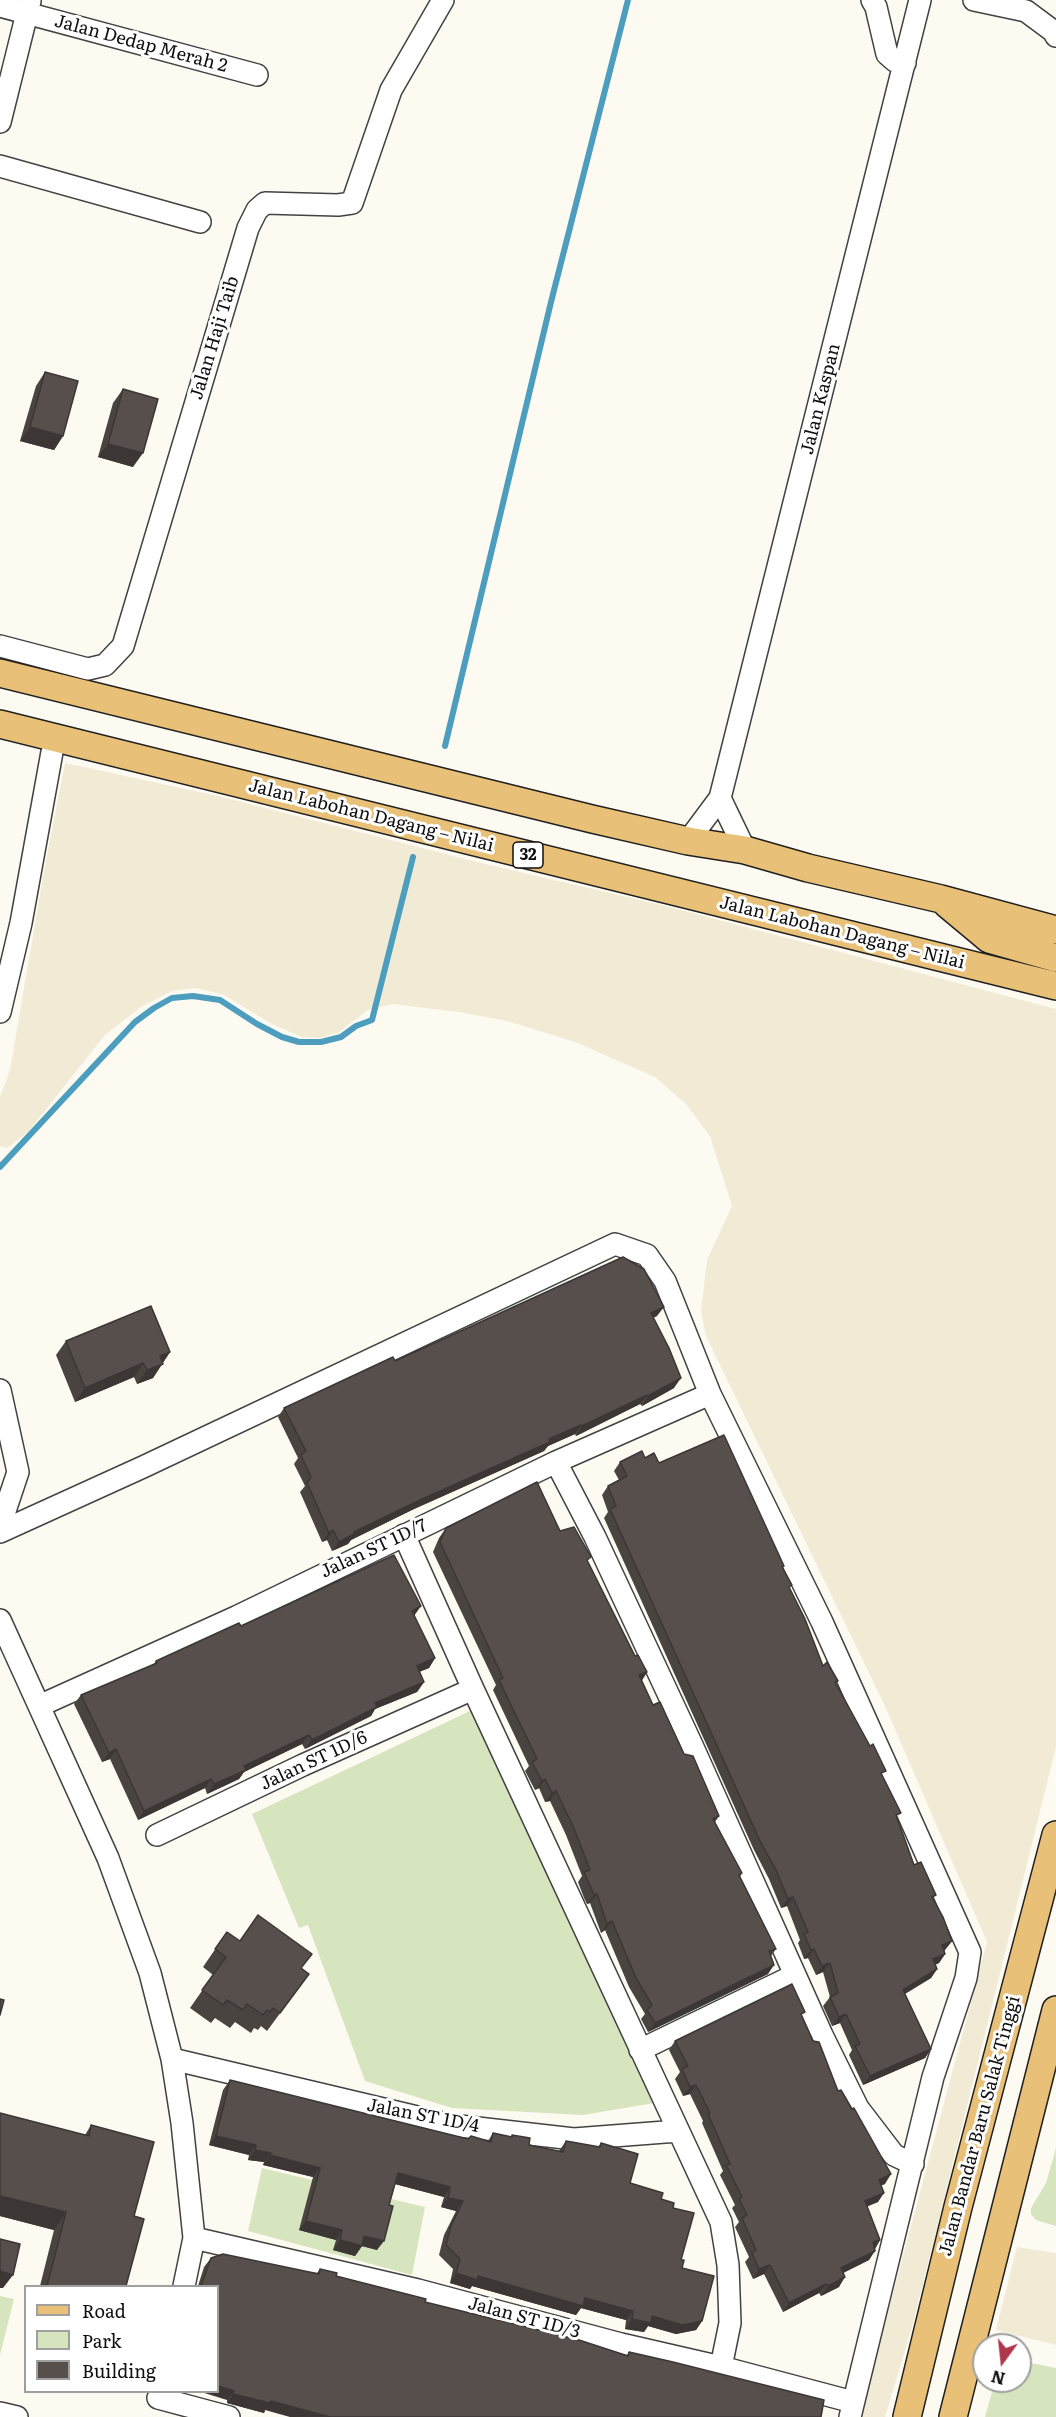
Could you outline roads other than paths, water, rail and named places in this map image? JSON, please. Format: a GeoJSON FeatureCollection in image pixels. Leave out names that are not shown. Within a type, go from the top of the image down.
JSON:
{"type":"FeatureCollection","features":[{"type":"Feature","properties":{"kind":"main road"},"geometry":{"type":"LineString","coordinates":[[0,673],[688,841],[745,850],[1056,930]]}},
{"type":"Feature","properties":{"kind":"main road","name":"Jalan Labohan Dagang ‒ Nilai"},"geometry":{"type":"LineString","coordinates":[[0,724],[1056,986]]}},
{"type":"Feature","properties":{"kind":"main road"},"geometry":{"type":"LineString","coordinates":[[941,899],[989,939],[1056,958]]}},
{"type":"Feature","properties":{"kind":"main road"},"geometry":{"type":"LineString","coordinates":[[981,968],[1056,993]]}},
{"type":"Feature","properties":{"kind":"main road","name":"Jalan Bandar Baru Salak Tinggi"},"geometry":{"type":"LineString","coordinates":[[907,2417],[958,2207],[1056,1835]]}},
{"type":"Feature","properties":{"kind":"main road"},"geometry":{"type":"LineString","coordinates":[[953,2417],[1056,2010]]}},
{"type":"Feature","properties":{"kind":"street","name":"Jalan Haji Taib"},"geometry":{"type":"LineString","coordinates":[[0,646],[88,669],[105,665],[123,646],[248,228],[257,210],[265,203],[338,205],[352,203],[391,90],[443,0]]}},
{"type":"Feature","properties":{"kind":"street"},"geometry":{"type":"LineString","coordinates":[[872,0],[876,7],[887,54],[895,61],[905,63]]}},
{"type":"Feature","properties":{"kind":"street","name":"Jalan Kaspan"},"geometry":{"type":"LineString","coordinates":[[720,798],[920,0]]}},
{"type":"Feature","properties":{"kind":"street"},"geometry":{"type":"LineString","coordinates":[[974,0],[1026,11],[1053,31],[1056,36]]}},
{"type":"Feature","properties":{"kind":"street","name":"Jalan Dedap Merah 2"},"geometry":{"type":"LineString","coordinates":[[0,6],[28,7],[256,75]]}},
{"type":"Feature","properties":{"kind":"street"},"geometry":{"type":"LineString","coordinates":[[0,122],[28,7]]}},
{"type":"Feature","properties":{"kind":"street"},"geometry":{"type":"LineString","coordinates":[[0,166],[200,222]]}},
{"type":"Feature","properties":{"kind":"street"},"geometry":{"type":"LineString","coordinates":[[0,1012],[21,923],[52,752]]}},
{"type":"Feature","properties":{"kind":"street"},"geometry":{"type":"LineString","coordinates":[[688,841],[720,798],[745,850]]}},
{"type":"Feature","properties":{"kind":"street"},"geometry":{"type":"LineString","coordinates":[[0,1532],[615,1244],[647,1255],[664,1281],[710,1394],[822,1622],[970,1952],[966,1978],[933,2077],[851,2410]]}},
{"type":"Feature","properties":{"kind":"street"},"geometry":{"type":"LineString","coordinates":[[0,1390],[18,1472],[0,1526]]}},
{"type":"Feature","properties":{"kind":"street","name":"Jalan ST 1D/7"},"geometry":{"type":"LineString","coordinates":[[39,1706],[236,1617],[556,1462],[710,1394]]}},
{"type":"Feature","properties":{"kind":"street"},"geometry":{"type":"LineString","coordinates":[[556,1462],[595,1537],[795,1976],[858,2108],[894,2155],[913,2164]]}},
{"type":"Feature","properties":{"kind":"street"},"geometry":{"type":"LineString","coordinates":[[404,1535],[473,1689],[721,2222],[728,2265],[730,2323],[721,2367]]}},
{"type":"Feature","properties":{"kind":"street"},"geometry":{"type":"LineString","coordinates":[[0,1620],[112,1869],[150,1972],[172,2060],[182,2123],[194,2238],[184,2285]]}},
{"type":"Feature","properties":{"kind":"street","name":"Jalan ST 1D/6"},"geometry":{"type":"LineString","coordinates":[[157,1835],[303,1765],[473,1689]]}},
{"type":"Feature","properties":{"kind":"street"},"geometry":{"type":"LineString","coordinates":[[640,2050],[795,1976]]}},
{"type":"Feature","properties":{"kind":"street","name":"Jalan ST 1D/4"},"geometry":{"type":"LineString","coordinates":[[172,2060],[451,2125],[574,2139],[678,2131]]}},
{"type":"Feature","properties":{"kind":"street","name":"Jalan ST 1D/3"},"geometry":{"type":"LineString","coordinates":[[194,2238],[418,2290],[621,2344],[721,2367],[851,2410]]}},
{"type":"Feature","properties":{"kind":"street"},"geometry":{"type":"LineString","coordinates":[[157,2402],[229,2417]]}},
{"type":"Feature","properties":{"kind":"street"},"geometry":{"type":"LineString","coordinates":[[0,2413],[17,2417]]}},
{"type":"Feature","properties":{"kind":"waterway"},"geometry":{"type":"LineString","coordinates":[[445,746],[551,302],[628,0]]}},
{"type":"Feature","properties":{"kind":"waterway"},"geometry":{"type":"LineString","coordinates":[[0,1167],[135,1022],[172,998],[193,996],[220,1000],[257,1024],[282,1037],[299,1042],[321,1042],[341,1037],[356,1026],[372,1020],[413,857]]}}]}
